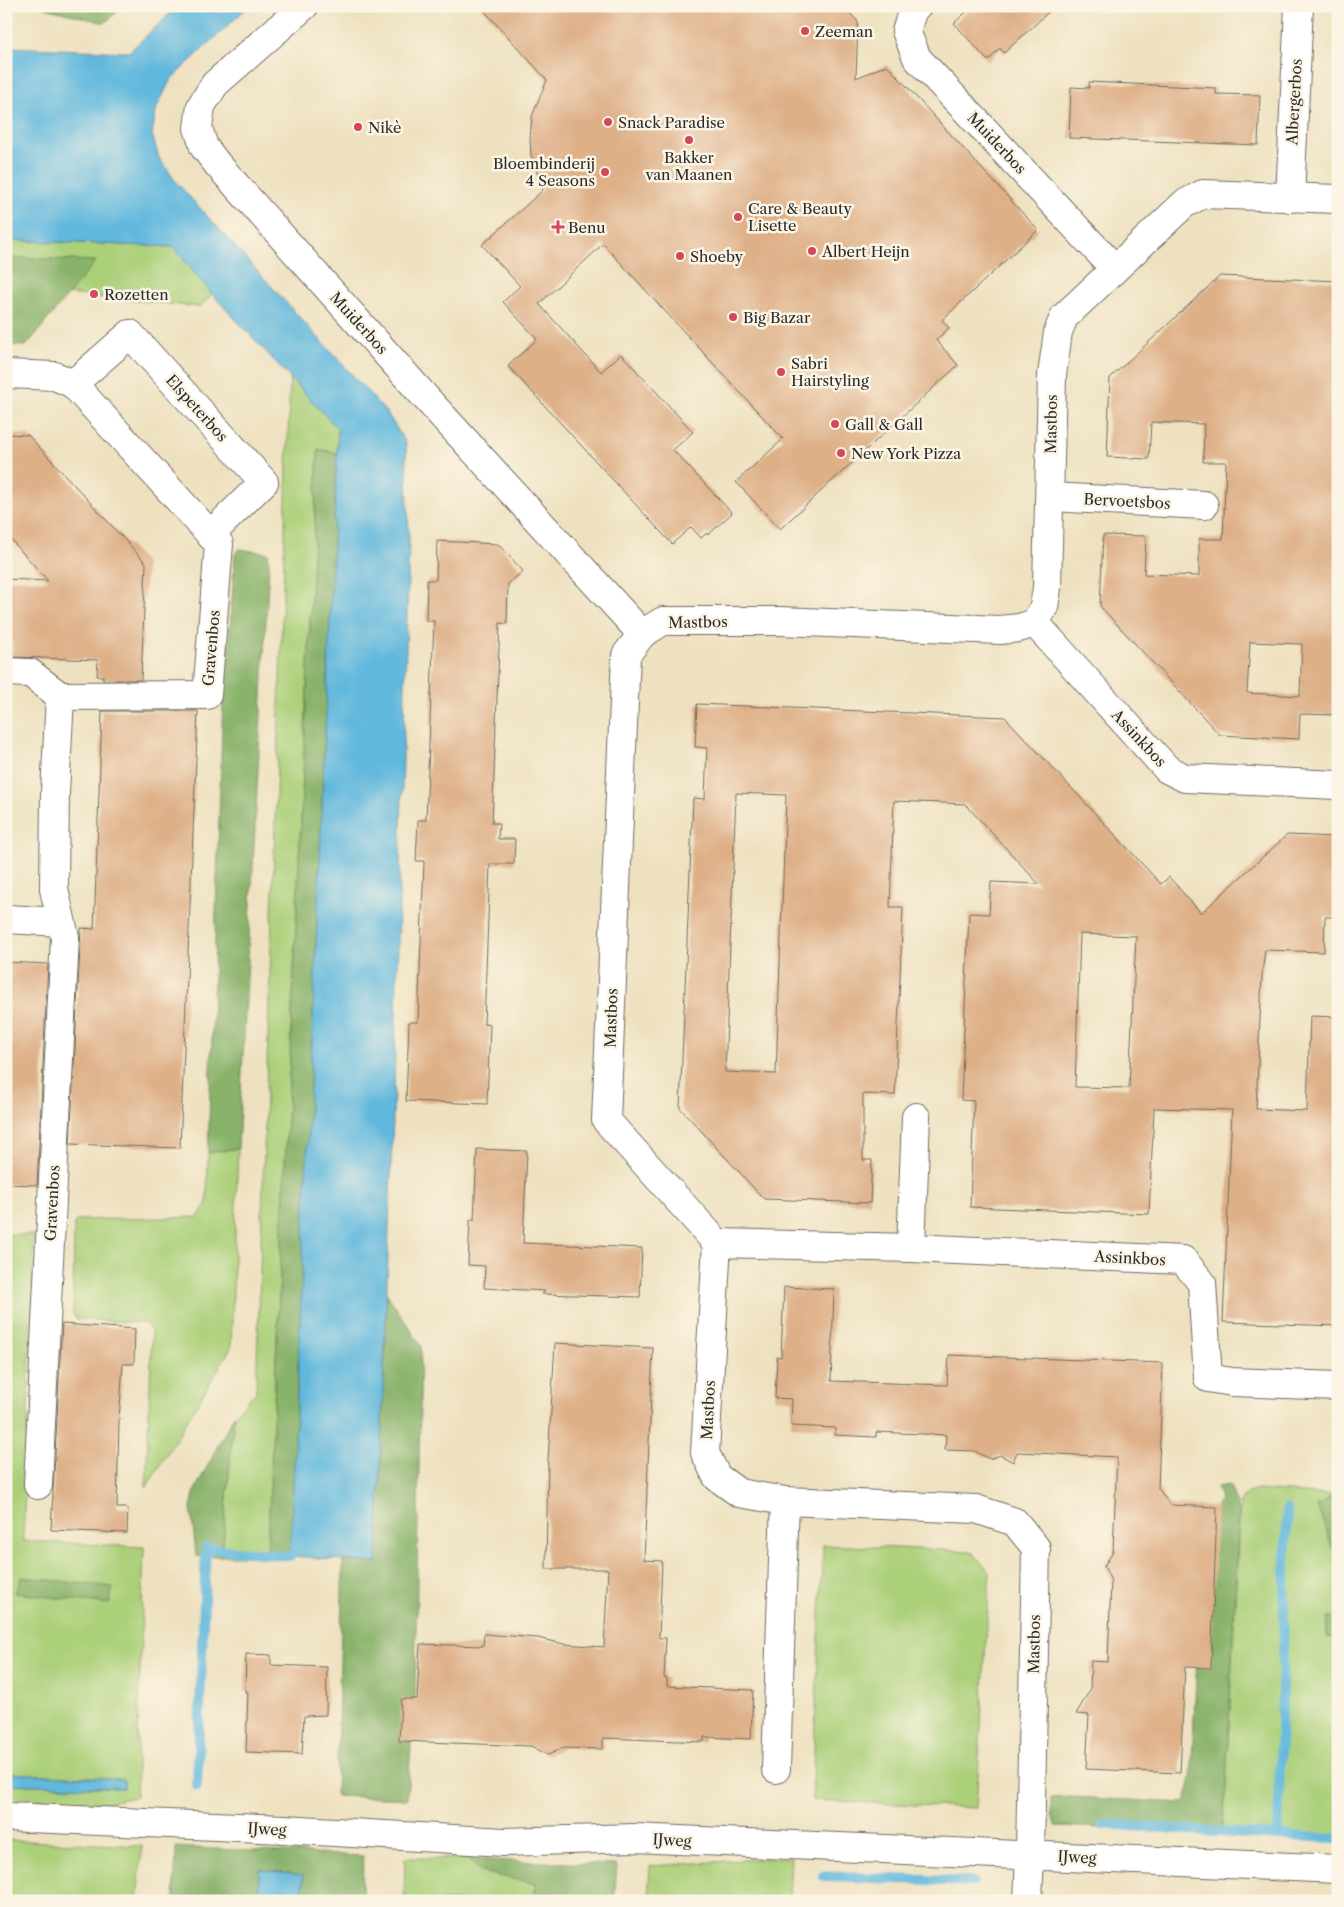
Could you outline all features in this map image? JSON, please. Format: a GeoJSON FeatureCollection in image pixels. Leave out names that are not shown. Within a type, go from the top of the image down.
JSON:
{"type":"FeatureCollection","features":[{"type":"Feature","properties":{"kind":"street","name":"Muiderbos"},"geometry":{"type":"LineString","coordinates":[[304,6],[215,84],[201,106],[198,128],[204,147],[426,398],[642,634]]}},
{"type":"Feature","properties":{"kind":"street","name":"Muiderbos"},"geometry":{"type":"LineString","coordinates":[[917,6],[913,10],[906,31],[917,58],[1115,270]]}},
{"type":"Feature","properties":{"kind":"street","name":"Albergerbos"},"geometry":{"type":"LineString","coordinates":[[1290,198],[1299,6]]}},
{"type":"Feature","properties":{"kind":"street","name":"Mastbos"},"geometry":{"type":"LineString","coordinates":[[1028,1901],[1036,1548],[1015,1522],[976,1510],[785,1500],[739,1493],[717,1478],[705,1453],[717,1242],[606,1120],[626,655],[642,634],[663,621],[780,621],[1000,630],[1019,628],[1036,623],[1044,607],[1047,588],[1052,375],[1058,332],[1064,318],[1184,204],[1203,194],[1338,199]]}},
{"type":"Feature","properties":{"kind":"street","name":"Elspeterbos"},"geometry":{"type":"LineString","coordinates":[[73,384],[130,334],[137,341],[264,482],[215,540]]}},
{"type":"Feature","properties":{"kind":"street"},"geometry":{"type":"LineString","coordinates":[[6,374],[55,376],[73,384],[215,540]]}},
{"type":"Feature","properties":{"kind":"street","name":"Bervoetsbos"},"geometry":{"type":"LineString","coordinates":[[1050,498],[1204,504]]}},
{"type":"Feature","properties":{"kind":"street","name":"Gravenbos"},"geometry":{"type":"LineString","coordinates":[[38,1485],[65,947],[65,937],[54,889],[55,793],[60,696],[207,695],[215,540]]}},
{"type":"Feature","properties":{"kind":"street","name":"Assinkbos"},"geometry":{"type":"LineString","coordinates":[[1036,623],[1167,770],[1185,778],[1338,785]]}},
{"type":"Feature","properties":{"kind":"street"},"geometry":{"type":"LineString","coordinates":[[6,672],[30,674],[60,696]]}},
{"type":"Feature","properties":{"kind":"street"},"geometry":{"type":"LineString","coordinates":[[6,918],[61,922]]}},
{"type":"Feature","properties":{"kind":"street"},"geometry":{"type":"LineString","coordinates":[[911,1248],[916,1117]]}},
{"type":"Feature","properties":{"kind":"street","name":"Assinkbos"},"geometry":{"type":"LineString","coordinates":[[717,1242],[1183,1260],[1202,1284],[1208,1378],[1232,1382],[1338,1386]]}},
{"type":"Feature","properties":{"kind":"street"},"geometry":{"type":"LineString","coordinates":[[776,1769],[785,1500]]}},
{"type":"Feature","properties":{"kind":"street","name":"IJweg"},"geometry":{"type":"LineString","coordinates":[[6,1817],[504,1842],[634,1838],[1338,1869]]}},
{"type":"Feature","properties":{"kind":"green space"},"geometry":{"type":"Polygon","coordinates":[[[45,6],[123,6],[105,23],[45,8],[45,6]]]}},
{"type":"Feature","properties":{"kind":"green space"},"geometry":{"type":"Polygon","coordinates":[[[6,240],[173,247],[212,294],[200,307],[6,288],[6,240]]]}},
{"type":"Feature","properties":{"kind":"green space"},"geometry":{"type":"Polygon","coordinates":[[[6,257],[96,261],[26,346],[6,345],[6,257]]]}},
{"type":"Feature","properties":{"kind":"green space"},"geometry":{"type":"Polygon","coordinates":[[[290,378],[338,429],[337,453],[318,449],[267,1556],[222,1556],[234,1415],[256,1392],[290,378]]]}},
{"type":"Feature","properties":{"kind":"green space"},"geometry":{"type":"Polygon","coordinates":[[[318,449],[337,453],[290,1556],[267,1556],[318,449]]]}},
{"type":"Feature","properties":{"kind":"green space"},"geometry":{"type":"Polygon","coordinates":[[[239,549],[268,553],[269,564],[238,1148],[208,1153],[223,697],[226,690],[235,554],[239,549]]]}},
{"type":"Feature","properties":{"kind":"green space"},"geometry":{"type":"Polygon","coordinates":[[[238,1148],[231,1348],[146,1488],[152,1332],[145,1323],[77,1319],[73,1314],[74,1224],[78,1220],[198,1217],[207,1202],[208,1153],[238,1148]]]}},
{"type":"Feature","properties":{"kind":"green space"},"geometry":{"type":"Polygon","coordinates":[[[6,1234],[34,1235],[23,1541],[144,1547],[136,1797],[103,1803],[6,1798],[6,1784],[124,1788],[124,1779],[6,1773],[6,1234]]]}},
{"type":"Feature","properties":{"kind":"green space"},"geometry":{"type":"Polygon","coordinates":[[[387,1294],[421,1346],[415,1693],[407,1799],[336,1796],[343,1561],[377,1563],[387,1294]]]}},
{"type":"Feature","properties":{"kind":"green space"},"geometry":{"type":"Polygon","coordinates":[[[234,1415],[222,1556],[196,1556],[191,1507],[195,1490],[234,1415]]]}},
{"type":"Feature","properties":{"kind":"green space"},"geometry":{"type":"Polygon","coordinates":[[[1334,1425],[1338,1426],[1338,1496],[1334,1495],[1334,1425]]]}},
{"type":"Feature","properties":{"kind":"green space"},"geometry":{"type":"Polygon","coordinates":[[[1230,1485],[1239,1512],[1225,1805],[1222,1833],[1056,1826],[1051,1815],[1051,1798],[1072,1797],[1185,1803],[1191,1778],[1204,1518],[1212,1513],[1221,1499],[1217,1487],[1230,1485]]]}},
{"type":"Feature","properties":{"kind":"green space"},"geometry":{"type":"Polygon","coordinates":[[[1258,1490],[1334,1495],[1332,1547],[1338,1547],[1338,1618],[1328,1618],[1327,1637],[1338,1638],[1338,1838],[1222,1833],[1240,1502],[1247,1493],[1258,1490]]]}},
{"type":"Feature","properties":{"kind":"green space"},"geometry":{"type":"Polygon","coordinates":[[[1334,1495],[1338,1496],[1338,1547],[1332,1547],[1317,1506],[1334,1495]]]}},
{"type":"Feature","properties":{"kind":"green space"},"geometry":{"type":"Polygon","coordinates":[[[823,1545],[971,1551],[990,1572],[976,1808],[812,1800],[823,1545]]]}},
{"type":"Feature","properties":{"kind":"green space"},"geometry":{"type":"Polygon","coordinates":[[[22,1577],[113,1587],[109,1604],[15,1593],[22,1577]]]}},
{"type":"Feature","properties":{"kind":"green space"},"geometry":{"type":"Polygon","coordinates":[[[1328,1618],[1338,1618],[1338,1638],[1327,1637],[1328,1618]]]}},
{"type":"Feature","properties":{"kind":"green space"},"geometry":{"type":"Polygon","coordinates":[[[6,1840],[142,1846],[137,1901],[6,1901],[6,1840]]]}},
{"type":"Feature","properties":{"kind":"green space"},"geometry":{"type":"Polygon","coordinates":[[[176,1847],[363,1856],[362,1901],[303,1901],[303,1875],[259,1869],[258,1901],[174,1901],[176,1847]]]}},
{"type":"Feature","properties":{"kind":"green space"},"geometry":{"type":"Polygon","coordinates":[[[791,1857],[789,1901],[648,1901],[650,1866],[791,1857]]]}},
{"type":"Feature","properties":{"kind":"green space"},"geometry":{"type":"Polygon","coordinates":[[[405,1858],[468,1859],[482,1872],[537,1884],[532,1901],[404,1901],[405,1858]]]}},
{"type":"Feature","properties":{"kind":"green space"},"geometry":{"type":"Polygon","coordinates":[[[468,1859],[617,1865],[614,1901],[532,1901],[537,1884],[482,1872],[468,1859]]]}},
{"type":"Feature","properties":{"kind":"water"},"geometry":{"type":"Polygon","coordinates":[[[178,6],[249,6],[171,79],[157,107],[152,134],[159,158],[177,183],[387,413],[406,443],[409,539],[394,1090],[377,1563],[290,1556],[338,429],[212,294],[173,247],[6,240],[6,47],[129,52],[178,6]]]}},
{"type":"Feature","properties":{"kind":"water"},"geometry":{"type":"Polygon","coordinates":[[[6,1773],[124,1779],[124,1788],[6,1784],[6,1773]]]}},
{"type":"Feature","properties":{"kind":"water"},"geometry":{"type":"Polygon","coordinates":[[[259,1869],[303,1875],[303,1901],[258,1901],[259,1869]]]}},
{"type":"Feature","properties":{"kind":"building"},"geometry":{"type":"Polygon","coordinates":[[[480,6],[844,6],[858,22],[856,78],[887,65],[1038,230],[942,320],[949,328],[936,340],[958,365],[780,529],[736,482],[783,439],[603,244],[539,304],[601,372],[621,354],[649,384],[693,432],[673,450],[732,513],[708,535],[707,533],[701,538],[691,527],[672,544],[508,366],[537,339],[503,302],[520,286],[482,245],[543,190],[531,155],[530,138],[532,116],[547,80],[480,6]]]}},
{"type":"Feature","properties":{"kind":"building"},"geometry":{"type":"Polygon","coordinates":[[[973,6],[1055,6],[1004,53],[1000,48],[988,61],[954,23],[973,6]]]}},
{"type":"Feature","properties":{"kind":"building"},"geometry":{"type":"Polygon","coordinates":[[[1089,82],[1216,88],[1216,94],[1260,95],[1258,145],[1069,138],[1071,87],[1089,88],[1089,82]]]}},
{"type":"Feature","properties":{"kind":"building"},"geometry":{"type":"Polygon","coordinates":[[[1220,276],[1338,281],[1338,715],[1300,714],[1299,739],[1220,735],[1100,606],[1103,535],[1146,536],[1144,574],[1199,576],[1199,539],[1223,539],[1226,462],[1203,462],[1204,424],[1151,422],[1149,459],[1107,457],[1110,378],[1220,276]],[[1250,642],[1247,693],[1300,696],[1302,644],[1250,642]]]}},
{"type":"Feature","properties":{"kind":"building"},"geometry":{"type":"Polygon","coordinates":[[[6,434],[28,435],[146,563],[141,680],[103,680],[103,676],[97,676],[98,660],[13,657],[12,642],[6,642],[6,579],[48,581],[6,534],[6,434]]]}},
{"type":"Feature","properties":{"kind":"building"},"geometry":{"type":"Polygon","coordinates":[[[437,541],[498,544],[523,571],[508,584],[507,624],[500,623],[492,823],[499,823],[498,839],[515,839],[514,864],[490,864],[484,1024],[490,1025],[487,1104],[406,1101],[409,1022],[418,1022],[424,861],[416,861],[418,820],[426,820],[434,621],[426,621],[427,580],[436,580],[437,541]]]}},
{"type":"Feature","properties":{"kind":"building"},"geometry":{"type":"Polygon","coordinates":[[[697,704],[1005,717],[1161,884],[1169,877],[1201,913],[1287,835],[1338,837],[1337,917],[1325,917],[1324,952],[1265,950],[1262,975],[1256,1109],[1307,1111],[1310,1016],[1338,1017],[1338,1326],[1223,1322],[1232,1110],[1154,1108],[1149,1214],[970,1207],[974,1101],[961,1100],[969,913],[989,914],[991,882],[1039,884],[965,804],[894,801],[890,907],[903,907],[895,1095],[863,1094],[863,1160],[872,1160],[870,1203],[764,1199],[680,1108],[693,798],[705,799],[707,748],[695,747],[697,704]],[[736,793],[725,1072],[776,1074],[786,795],[736,793]],[[1080,934],[1075,1087],[1129,1088],[1136,936],[1080,934]]]}},
{"type":"Feature","properties":{"kind":"building"},"geometry":{"type":"Polygon","coordinates":[[[102,711],[198,711],[180,1148],[70,1144],[81,928],[94,929],[102,711]]]}},
{"type":"Feature","properties":{"kind":"building"},"geometry":{"type":"Polygon","coordinates":[[[6,962],[48,964],[37,1185],[6,1184],[6,962]]]}},
{"type":"Feature","properties":{"kind":"building"},"geometry":{"type":"Polygon","coordinates":[[[477,1149],[527,1151],[523,1243],[642,1248],[640,1297],[542,1294],[545,1291],[484,1288],[485,1266],[468,1265],[470,1220],[474,1220],[477,1149]]]}},
{"type":"Feature","properties":{"kind":"building"},"geometry":{"type":"Polygon","coordinates":[[[784,1287],[834,1289],[831,1381],[947,1385],[949,1355],[1163,1363],[1158,1488],[1170,1505],[1217,1507],[1211,1668],[1185,1667],[1180,1773],[1086,1769],[1089,1715],[1076,1714],[1090,1690],[1091,1661],[1108,1662],[1111,1581],[1104,1566],[1113,1552],[1117,1457],[1017,1452],[1013,1462],[1000,1455],[990,1459],[974,1451],[945,1450],[946,1435],[876,1432],[876,1437],[835,1435],[835,1428],[791,1426],[792,1399],[775,1398],[777,1357],[781,1357],[784,1287]]]}},
{"type":"Feature","properties":{"kind":"building"},"geometry":{"type":"Polygon","coordinates":[[[62,1324],[135,1329],[134,1364],[123,1364],[119,1420],[117,1508],[128,1508],[127,1533],[51,1530],[62,1324]]]}},
{"type":"Feature","properties":{"kind":"building"},"geometry":{"type":"Polygon","coordinates":[[[555,1343],[653,1348],[644,1560],[662,1561],[659,1638],[666,1638],[664,1678],[667,1678],[667,1686],[753,1690],[751,1739],[704,1737],[704,1742],[603,1738],[603,1749],[563,1748],[548,1755],[531,1746],[399,1741],[401,1699],[417,1699],[420,1644],[483,1646],[484,1634],[538,1638],[564,1644],[604,1647],[608,1569],[546,1569],[548,1460],[555,1343]]]}},
{"type":"Feature","properties":{"kind":"building"},"geometry":{"type":"Polygon","coordinates":[[[246,1654],[271,1655],[271,1665],[327,1667],[326,1715],[304,1716],[302,1754],[246,1752],[248,1692],[245,1692],[246,1654]]]}},
{"type":"Feature","properties":{"kind":"waterway"},"geometry":{"type":"LineString","coordinates":[[1103,1824],[1278,1836],[1287,1509]]}},
{"type":"Feature","properties":{"kind":"waterway"},"geometry":{"type":"LineString","coordinates":[[197,1786],[206,1548],[290,1556]]}},
{"type":"Feature","properties":{"kind":"waterway"},"geometry":{"type":"LineString","coordinates":[[1278,1836],[1338,1838]]}},
{"type":"Feature","properties":{"kind":"waterway"},"geometry":{"type":"LineString","coordinates":[[823,1876],[973,1882]]}},
{"type":"Feature","properties":{"kind":"place","name":"Zeeman"},"geometry":{"type":"Point","coordinates":[805,31]}},
{"type":"Feature","properties":{"kind":"place","name":"Snack Paradise"},"geometry":{"type":"Point","coordinates":[608,122]}},
{"type":"Feature","properties":{"kind":"place","name":"Nikè"},"geometry":{"type":"Point","coordinates":[358,127]}},
{"type":"Feature","properties":{"kind":"place","name":"Bakker van Maanen"},"geometry":{"type":"Point","coordinates":[689,140]}},
{"type":"Feature","properties":{"kind":"place","name":"Bloembinderij 4 Seasons"},"geometry":{"type":"Point","coordinates":[605,172]}},
{"type":"Feature","properties":{"kind":"place","name":"Care & Beauty Lisette"},"geometry":{"type":"Point","coordinates":[738,217]}},
{"type":"Feature","properties":{"kind":"place","name":"Benu"},"geometry":{"type":"Point","coordinates":[558,227]}},
{"type":"Feature","properties":{"kind":"place","name":"Albert Heijn"},"geometry":{"type":"Point","coordinates":[812,251]}},
{"type":"Feature","properties":{"kind":"place","name":"Shoeby"},"geometry":{"type":"Point","coordinates":[680,256]}},
{"type":"Feature","properties":{"kind":"place","name":"Rozetten"},"geometry":{"type":"Point","coordinates":[94,294]}},
{"type":"Feature","properties":{"kind":"place","name":"Big Bazar"},"geometry":{"type":"Point","coordinates":[733,317]}},
{"type":"Feature","properties":{"kind":"place","name":"Sabri Hairstyling"},"geometry":{"type":"Point","coordinates":[781,372]}},
{"type":"Feature","properties":{"kind":"place","name":"Gall & Gall"},"geometry":{"type":"Point","coordinates":[835,424]}},
{"type":"Feature","properties":{"kind":"place","name":"New York Pizza"},"geometry":{"type":"Point","coordinates":[841,453]}}]}
